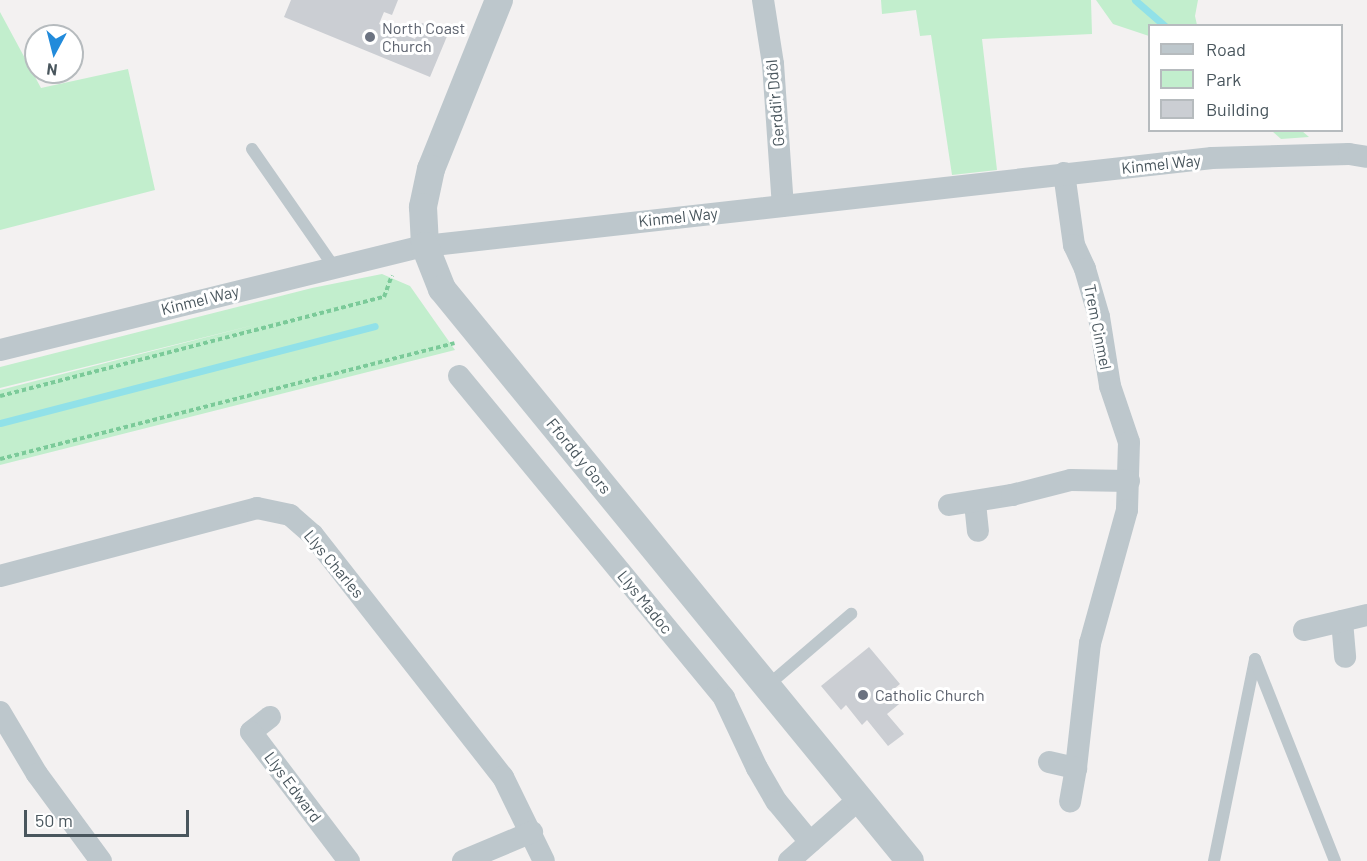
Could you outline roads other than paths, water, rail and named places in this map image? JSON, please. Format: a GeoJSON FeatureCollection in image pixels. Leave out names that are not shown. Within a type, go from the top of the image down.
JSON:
{"type":"FeatureCollection","features":[{"type":"Feature","properties":{"kind":"street","name":"Ffordd y Gors"},"geometry":{"type":"LineString","coordinates":[[499,0],[431,169],[423,207],[425,246],[442,289],[910,861]]}},
{"type":"Feature","properties":{"kind":"street","name":"Gerddi'r Ddôl"},"geometry":{"type":"LineString","coordinates":[[763,0],[773,64],[783,206]]}},
{"type":"Feature","properties":{"kind":"street","name":"Kinmel Way"},"geometry":{"type":"LineString","coordinates":[[0,350],[425,246],[1212,158],[1349,154],[1367,157]]}},
{"type":"Feature","properties":{"kind":"street","name":"Trem Cinmel"},"geometry":{"type":"LineString","coordinates":[[1064,173],[1074,244],[1085,269],[1099,317],[1110,386],[1129,442],[1127,510],[1090,643],[1076,768],[1070,801]]}},
{"type":"Feature","properties":{"kind":"street","name":"Llys Madoc"},"geometry":{"type":"LineString","coordinates":[[459,376],[724,698],[757,768],[777,802],[810,842]]}},
{"type":"Feature","properties":{"kind":"street"},"geometry":{"type":"LineString","coordinates":[[949,505],[975,503],[1071,480],[1129,481]]}},
{"type":"Feature","properties":{"kind":"street"},"geometry":{"type":"LineString","coordinates":[[975,503],[978,531]]}},
{"type":"Feature","properties":{"kind":"street","name":"Llys Charles"},"geometry":{"type":"LineString","coordinates":[[0,576],[257,508],[290,515],[313,535],[503,777],[532,832],[544,861]]}},
{"type":"Feature","properties":{"kind":"street"},"geometry":{"type":"LineString","coordinates":[[1304,630],[1367,615]]}},
{"type":"Feature","properties":{"kind":"street"},"geometry":{"type":"LineString","coordinates":[[1341,621],[1345,657]]}},
{"type":"Feature","properties":{"kind":"street"},"geometry":{"type":"LineString","coordinates":[[0,712],[37,774],[101,861]]}},
{"type":"Feature","properties":{"kind":"street","name":"Llys Edward"},"geometry":{"type":"LineString","coordinates":[[270,717],[251,732],[350,861]]}},
{"type":"Feature","properties":{"kind":"street"},"geometry":{"type":"LineString","coordinates":[[1049,762],[1076,768]]}},
{"type":"Feature","properties":{"kind":"street"},"geometry":{"type":"LineString","coordinates":[[789,861],[859,799]]}},
{"type":"Feature","properties":{"kind":"street"},"geometry":{"type":"LineString","coordinates":[[463,861],[532,832]]}},
{"type":"Feature","properties":{"kind":"lane"},"geometry":{"type":"LineString","coordinates":[[252,149],[334,267]]}},
{"type":"Feature","properties":{"kind":"lane"},"geometry":{"type":"LineString","coordinates":[[767,686],[851,614]]}},
{"type":"Feature","properties":{"kind":"lane"},"geometry":{"type":"LineString","coordinates":[[1214,861],[1255,659],[1335,861]]}},
{"type":"Feature","properties":{"kind":"waterway"},"geometry":{"type":"LineString","coordinates":[[1135,0],[1163,24]]}},
{"type":"Feature","properties":{"kind":"waterway"},"geometry":{"type":"LineString","coordinates":[[0,423],[375,326]]}},
{"type":"Feature","properties":{"kind":"place","name":"North Coast Church"},"geometry":{"type":"Point","coordinates":[370,37]}},
{"type":"Feature","properties":{"kind":"place","name":"Catholic Church"},"geometry":{"type":"Point","coordinates":[863,695]}}]}
